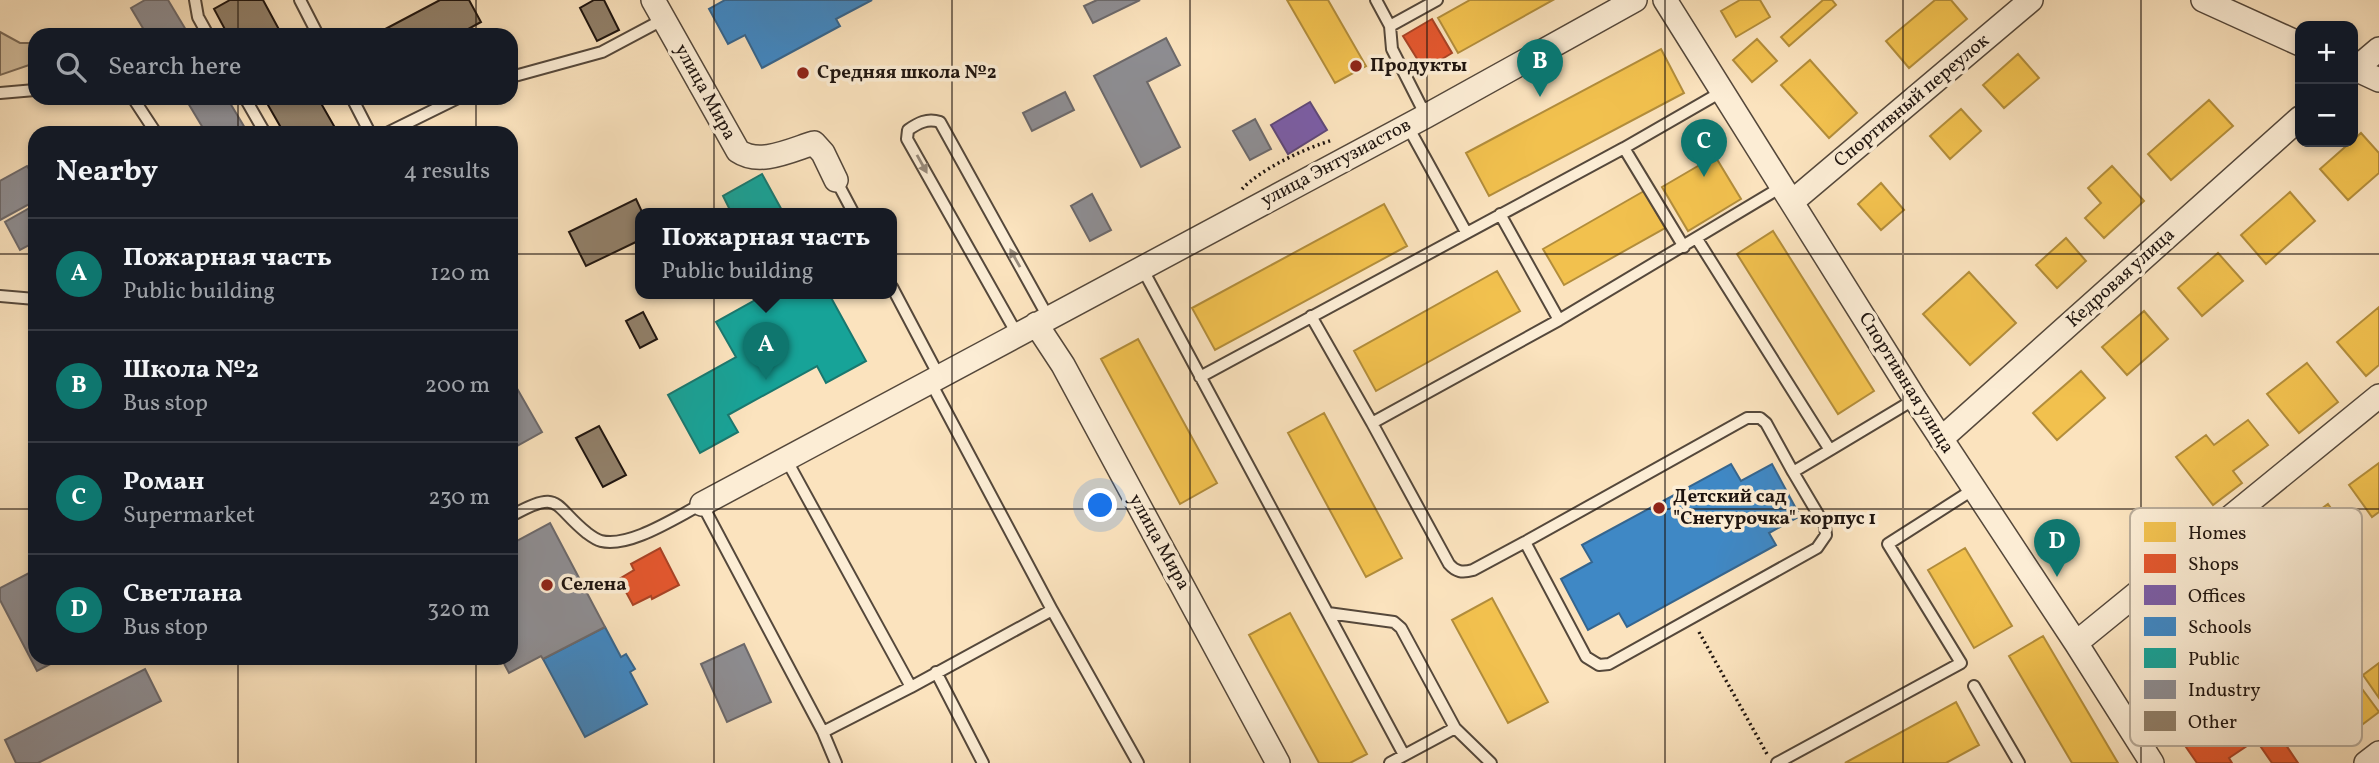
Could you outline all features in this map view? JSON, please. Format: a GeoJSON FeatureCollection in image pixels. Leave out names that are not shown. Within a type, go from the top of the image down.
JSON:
{"type":"FeatureCollection","features":[{"type":"Feature","properties":{"kind":"street","name":"улица Энтузиастов"},"geometry":{"type":"LineString","coordinates":[[702,504],[1416,121],[1635,0]]}},
{"type":"Feature","properties":{"kind":"street","name":"Спортивная улица"},"geometry":{"type":"LineString","coordinates":[[1665,0],[1915,399],[2130,728]]}},
{"type":"Feature","properties":{"kind":"street","name":"Спортивный переулок"},"geometry":{"type":"LineString","coordinates":[[1788,194],[2031,0]]}},
{"type":"Feature","properties":{"kind":"street"},"geometry":{"type":"LineString","coordinates":[[2203,0],[2295,42]]}},
{"type":"Feature","properties":{"kind":"street","name":"улица Мира"},"geometry":{"type":"LineString","coordinates":[[658,10],[738,151],[752,158],[762,158],[814,143],[823,153],[836,180]]}},
{"type":"Feature","properties":{"kind":"street"},"geometry":{"type":"LineString","coordinates":[[2358,66],[2379,49]]}},
{"type":"Feature","properties":{"kind":"street"},"geometry":{"type":"LineString","coordinates":[[2358,71],[2379,80]]}},
{"type":"Feature","properties":{"kind":"street","name":"Кедровая улица"},"geometry":{"type":"LineString","coordinates":[[1941,439],[2295,122]]}},
{"type":"Feature","properties":{"kind":"street","name":"улица Мира"},"geometry":{"type":"LineString","coordinates":[[1034,325],[1063,365],[1279,763]]}},
{"type":"Feature","properties":{"kind":"street"},"geometry":{"type":"LineString","coordinates":[[2242,508],[2379,396]]}},
{"type":"Feature","properties":{"kind":"street"},"geometry":{"type":"LineString","coordinates":[[2076,643],[2130,599]]}},
{"type":"Feature","properties":{"kind":"street","name":"Спортивная улица"},"geometry":{"type":"LineString","coordinates":[[2141,746],[2152,763]]}},
{"type":"Feature","properties":{"kind":"street"},"geometry":{"type":"LineString","coordinates":[[2367,763],[2379,753]]}},
{"type":"Feature","properties":{"kind":"lane"},"geometry":{"type":"LineString","coordinates":[[195,0],[198,17],[204,28]]}},
{"type":"Feature","properties":{"kind":"lane"},"geometry":{"type":"LineString","coordinates":[[300,0],[314,28]]}},
{"type":"Feature","properties":{"kind":"lane"},"geometry":{"type":"LineString","coordinates":[[1376,0],[1390,26],[1392,49],[1416,121],[1466,232]]}},
{"type":"Feature","properties":{"kind":"lane"},"geometry":{"type":"LineString","coordinates":[[1390,26],[1437,0]]}},
{"type":"Feature","properties":{"kind":"lane"},"geometry":{"type":"LineString","coordinates":[[518,75],[602,52],[658,10]]}},
{"type":"Feature","properties":{"kind":"lane"},"geometry":{"type":"LineString","coordinates":[[0,93],[28,91]]}},
{"type":"Feature","properties":{"kind":"lane"},"geometry":{"type":"LineString","coordinates":[[1200,377],[1624,148],[1723,91]]}},
{"type":"Feature","properties":{"kind":"lane"},"geometry":{"type":"LineString","coordinates":[[138,105],[151,126]]}},
{"type":"Feature","properties":{"kind":"lane"},"geometry":{"type":"LineString","coordinates":[[249,105],[261,126]]}},
{"type":"Feature","properties":{"kind":"lane"},"geometry":{"type":"LineString","coordinates":[[356,105],[366,126]]}},
{"type":"Feature","properties":{"kind":"lane"},"geometry":{"type":"LineString","coordinates":[[401,126],[444,105]]}},
{"type":"Feature","properties":{"kind":"lane"},"geometry":{"type":"LineString","coordinates":[[931,119],[940,122],[1034,325],[907,139],[908,130],[914,125],[931,119]]}},
{"type":"Feature","properties":{"kind":"lane"},"geometry":{"type":"LineString","coordinates":[[1624,148],[1684,247]]}},
{"type":"Feature","properties":{"kind":"lane"},"geometry":{"type":"LineString","coordinates":[[836,180],[851,208]]}},
{"type":"Feature","properties":{"kind":"lane"},"geometry":{"type":"LineString","coordinates":[[1372,423],[1559,320],[1697,239],[1788,194]]}},
{"type":"Feature","properties":{"kind":"lane"},"geometry":{"type":"LineString","coordinates":[[1500,214],[1559,320]]}},
{"type":"Feature","properties":{"kind":"lane"},"geometry":{"type":"LineString","coordinates":[[1697,239],[1830,450]]}},
{"type":"Feature","properties":{"kind":"lane"},"geometry":{"type":"LineString","coordinates":[[1142,268],[1404,755]]}},
{"type":"Feature","properties":{"kind":"lane"},"geometry":{"type":"LineString","coordinates":[[0,296],[28,298]]}},
{"type":"Feature","properties":{"kind":"lane"},"geometry":{"type":"LineString","coordinates":[[897,298],[935,379],[1052,610],[1138,763]]}},
{"type":"Feature","properties":{"kind":"lane"},"geometry":{"type":"LineString","coordinates":[[1311,316],[1455,571],[1473,570],[1747,418],[1760,418],[1766,424],[1825,526],[1826,535],[1817,548],[1609,664],[1600,665],[1586,657],[1525,542]]}},
{"type":"Feature","properties":{"kind":"lane"},"geometry":{"type":"LineString","coordinates":[[1793,472],[1915,399]]}},
{"type":"Feature","properties":{"kind":"lane"},"geometry":{"type":"LineString","coordinates":[[786,459],[911,687]]}},
{"type":"Feature","properties":{"kind":"lane"},"geometry":{"type":"LineString","coordinates":[[1774,763],[1961,663],[1888,544],[1974,489]]}},
{"type":"Feature","properties":{"kind":"lane"},"geometry":{"type":"LineString","coordinates":[[518,513],[538,503],[551,502],[562,507],[579,527],[592,537],[601,541],[620,542],[641,535],[702,504],[823,732],[836,763]]}},
{"type":"Feature","properties":{"kind":"lane"},"geometry":{"type":"LineString","coordinates":[[823,732],[1052,610]]}},
{"type":"Feature","properties":{"kind":"lane"},"geometry":{"type":"LineString","coordinates":[[1328,613],[1394,622],[1401,628],[1455,728],[1490,763]]}},
{"type":"Feature","properties":{"kind":"lane"},"geometry":{"type":"LineString","coordinates":[[936,673],[983,763]]}},
{"type":"Feature","properties":{"kind":"lane"},"geometry":{"type":"LineString","coordinates":[[1974,686],[2019,763]]}},
{"type":"Feature","properties":{"kind":"lane"},"geometry":{"type":"LineString","coordinates":[[1390,763],[1455,728]]}},
{"type":"Feature","properties":{"kind":"path"},"geometry":{"type":"LineString","coordinates":[[1235,196],[1252,178],[1320,144],[1344,136]]}},
{"type":"Feature","properties":{"kind":"path"},"geometry":{"type":"LineString","coordinates":[[1692,618],[1774,763]]}},
{"type":"Feature","properties":{"kind":"shaded area"},"geometry":{"type":"Polygon","coordinates":[[[0,32],[20,43],[28,43],[28,65],[0,75],[0,32]]]}},
{"type":"Feature","properties":{"kind":"building: Homes"},"geometry":{"type":"Polygon","coordinates":[[[1287,0],[1328,0],[1366,66],[1335,83],[1287,0]]]}},
{"type":"Feature","properties":{"kind":"building: Homes"},"geometry":{"type":"Polygon","coordinates":[[[1470,0],[1553,0],[1458,53],[1438,18],[1470,0]]]}},
{"type":"Feature","properties":{"kind":"building: Homes"},"geometry":{"type":"Polygon","coordinates":[[[1740,0],[1760,0],[1770,17],[1736,37],[1721,11],[1740,0]]]}},
{"type":"Feature","properties":{"kind":"building: Homes"},"geometry":{"type":"Polygon","coordinates":[[[1823,0],[1832,0],[1836,5],[1789,46],[1781,37],[1823,0]]]}},
{"type":"Feature","properties":{"kind":"building: Homes"},"geometry":{"type":"Polygon","coordinates":[[[1935,0],[1951,0],[1967,19],[1909,68],[1886,41],[1935,0]]]}},
{"type":"Feature","properties":{"kind":"building: Homes"},"geometry":{"type":"Polygon","coordinates":[[[1757,39],[1777,61],[1752,82],[1733,60],[1757,39]]]}},
{"type":"Feature","properties":{"kind":"building: Homes"},"geometry":{"type":"Polygon","coordinates":[[[1661,49],[1684,93],[1489,196],[1466,153],[1661,49]]]}},
{"type":"Feature","properties":{"kind":"building: Homes"},"geometry":{"type":"Polygon","coordinates":[[[2018,54],[2039,78],[2004,108],[1983,85],[2018,54]]]}},
{"type":"Feature","properties":{"kind":"building: Homes"},"geometry":{"type":"Polygon","coordinates":[[[1810,60],[1857,113],[1829,138],[1781,85],[1810,60]]]}},
{"type":"Feature","properties":{"kind":"building: Homes"},"geometry":{"type":"Polygon","coordinates":[[[2209,100],[2233,126],[2171,180],[2148,154],[2209,100]]]}},
{"type":"Feature","properties":{"kind":"building: Homes"},"geometry":{"type":"Polygon","coordinates":[[[1961,109],[1981,131],[1950,159],[1930,136],[1961,109]]]}},
{"type":"Feature","properties":{"kind":"building: Homes"},"geometry":{"type":"Polygon","coordinates":[[[2361,133],[2379,153],[2379,173],[2348,200],[2320,169],[2345,147],[2358,147],[2358,136],[2361,133]]]}},
{"type":"Feature","properties":{"kind":"building: Homes"},"geometry":{"type":"Polygon","coordinates":[[[1715,156],[1741,199],[1688,231],[1662,187],[1715,156]]]}},
{"type":"Feature","properties":{"kind":"building: Homes"},"geometry":{"type":"Polygon","coordinates":[[[2112,166],[2144,201],[2104,238],[2085,218],[2101,203],[2088,188],[2112,166]]]}},
{"type":"Feature","properties":{"kind":"building: Homes"},"geometry":{"type":"Polygon","coordinates":[[[1881,183],[1904,210],[1881,230],[1858,204],[1881,183]]]}},
{"type":"Feature","properties":{"kind":"building: Homes"},"geometry":{"type":"Polygon","coordinates":[[[1644,191],[1665,228],[1564,285],[1543,249],[1644,191]]]}},
{"type":"Feature","properties":{"kind":"building: Homes"},"geometry":{"type":"Polygon","coordinates":[[[2290,192],[2315,221],[2266,264],[2241,235],[2290,192]]]}},
{"type":"Feature","properties":{"kind":"building: Homes"},"geometry":{"type":"Polygon","coordinates":[[[1384,204],[1407,246],[1215,350],[1192,308],[1384,204]]]}},
{"type":"Feature","properties":{"kind":"building: Homes"},"geometry":{"type":"Polygon","coordinates":[[[1773,231],[1874,391],[1838,414],[1737,254],[1773,231]]]}},
{"type":"Feature","properties":{"kind":"building: Homes"},"geometry":{"type":"Polygon","coordinates":[[[2066,238],[2086,261],[2057,288],[2036,265],[2066,238]]]}},
{"type":"Feature","properties":{"kind":"building: Homes"},"geometry":{"type":"Polygon","coordinates":[[[2218,253],[2243,281],[2202,316],[2178,288],[2218,253]]]}},
{"type":"Feature","properties":{"kind":"building: Homes"},"geometry":{"type":"Polygon","coordinates":[[[1497,271],[1520,311],[1376,391],[1354,351],[1497,271]]]}},
{"type":"Feature","properties":{"kind":"building: Homes"},"geometry":{"type":"Polygon","coordinates":[[[1969,272],[2016,323],[1970,365],[1923,314],[1969,272]]]}},
{"type":"Feature","properties":{"kind":"building: Homes"},"geometry":{"type":"Polygon","coordinates":[[[2379,307],[2379,365],[2366,376],[2337,342],[2379,307]]]}},
{"type":"Feature","properties":{"kind":"building: Homes"},"geometry":{"type":"Polygon","coordinates":[[[2144,311],[2168,339],[2127,375],[2102,347],[2144,311]]]}},
{"type":"Feature","properties":{"kind":"building: Homes"},"geometry":{"type":"Polygon","coordinates":[[[1138,339],[1217,483],[1180,504],[1101,359],[1138,339]]]}},
{"type":"Feature","properties":{"kind":"building: Homes"},"geometry":{"type":"Polygon","coordinates":[[[2307,363],[2338,402],[2299,433],[2267,394],[2307,363]]]}},
{"type":"Feature","properties":{"kind":"building: Homes"},"geometry":{"type":"Polygon","coordinates":[[[2081,371],[2105,398],[2057,440],[2033,413],[2081,371]]]}},
{"type":"Feature","properties":{"kind":"building: Homes"},"geometry":{"type":"Polygon","coordinates":[[[1324,413],[1402,558],[1366,577],[1288,433],[1324,413]]]}},
{"type":"Feature","properties":{"kind":"building: Homes"},"geometry":{"type":"Polygon","coordinates":[[[2248,420],[2268,445],[2233,471],[2242,483],[2213,505],[2176,457],[2206,435],[2214,445],[2248,420]]]}},
{"type":"Feature","properties":{"kind":"building: Homes"},"geometry":{"type":"Polygon","coordinates":[[[2379,463],[2379,512],[2372,517],[2349,485],[2379,463]]]}},
{"type":"Feature","properties":{"kind":"building: Homes"},"geometry":{"type":"Polygon","coordinates":[[[1965,548],[2012,626],[1974,648],[1928,570],[1965,548]]]}},
{"type":"Feature","properties":{"kind":"building: Homes"},"geometry":{"type":"Polygon","coordinates":[[[1492,598],[1548,702],[1508,723],[1452,620],[1492,598]]]}},
{"type":"Feature","properties":{"kind":"building: Homes"},"geometry":{"type":"Polygon","coordinates":[[[1290,613],[1367,754],[1350,763],[1319,763],[1249,635],[1290,613]]]}},
{"type":"Feature","properties":{"kind":"building: Homes"},"geometry":{"type":"Polygon","coordinates":[[[2043,636],[2118,763],[2072,763],[2009,656],[2043,636]]]}},
{"type":"Feature","properties":{"kind":"building: Homes"},"geometry":{"type":"Polygon","coordinates":[[[2379,663],[2379,698],[2363,675],[2379,663]]]}},
{"type":"Feature","properties":{"kind":"building: Homes"},"geometry":{"type":"Polygon","coordinates":[[[2362,689],[2379,712],[2362,725],[2362,689]]]}},
{"type":"Feature","properties":{"kind":"building: Homes"},"geometry":{"type":"Polygon","coordinates":[[[1956,702],[1979,745],[1946,763],[1845,763],[1956,702]]]}},
{"type":"Feature","properties":{"kind":"building: Shops"},"geometry":{"type":"Polygon","coordinates":[[[1432,19],[1452,53],[1424,70],[1403,36],[1432,19]]]}},
{"type":"Feature","properties":{"kind":"building: Shops","name":"Селена"},"geometry":{"type":"Polygon","coordinates":[[[660,548],[679,585],[633,605],[619,579],[634,570],[631,564],[660,548]]]}},
{"type":"Feature","properties":{"kind":"building: Shops"},"geometry":{"type":"Polygon","coordinates":[[[2185,746],[2247,746],[2229,758],[2232,763],[2197,763],[2185,746]]]}},
{"type":"Feature","properties":{"kind":"building: Shops"},"geometry":{"type":"Polygon","coordinates":[[[2260,746],[2287,746],[2298,763],[2272,763],[2260,746]]]}},
{"type":"Feature","properties":{"kind":"building: Offices"},"geometry":{"type":"Polygon","coordinates":[[[1310,102],[1327,130],[1288,154],[1271,125],[1310,102]]]}},
{"type":"Feature","properties":{"kind":"building: Schools"},"geometry":{"type":"Polygon","coordinates":[[[725,0],[872,0],[836,19],[840,26],[762,68],[745,35],[728,44],[709,9],[725,0]]]}},
{"type":"Feature","properties":{"kind":"building: Schools"},"geometry":{"type":"Polygon","coordinates":[[[1731,464],[1741,481],[1772,464],[1800,516],[1769,533],[1776,545],[1627,627],[1619,613],[1588,630],[1561,579],[1592,562],[1582,545],[1731,464]]]}},
{"type":"Feature","properties":{"kind":"building: Schools"},"geometry":{"type":"Polygon","coordinates":[[[605,627],[621,657],[626,654],[635,669],[630,672],[647,704],[585,737],[543,659],[605,627]]]}},
{"type":"Feature","properties":{"kind":"building: Public"},"geometry":{"type":"Polygon","coordinates":[[[762,174],[781,208],[729,208],[723,196],[762,174]]]}},
{"type":"Feature","properties":{"kind":"building: Public"},"geometry":{"type":"Polygon","coordinates":[[[757,299],[832,299],[866,361],[826,383],[817,366],[728,415],[738,432],[700,453],[668,395],[736,357],[716,322],[757,299]]]}},
{"type":"Feature","properties":{"kind":"building: Industry"},"geometry":{"type":"Polygon","coordinates":[[[145,0],[168,0],[185,28],[143,28],[131,8],[145,0]]]}},
{"type":"Feature","properties":{"kind":"building: Industry"},"geometry":{"type":"Polygon","coordinates":[[[1097,0],[1140,0],[1093,23],[1084,6],[1097,0]]]}},
{"type":"Feature","properties":{"kind":"building: Industry"},"geometry":{"type":"Polygon","coordinates":[[[1166,38],[1180,65],[1147,82],[1180,147],[1141,167],[1094,76],[1166,38]]]}},
{"type":"Feature","properties":{"kind":"building: Industry"},"geometry":{"type":"Polygon","coordinates":[[[1065,92],[1074,110],[1032,131],[1023,113],[1065,92]]]}},
{"type":"Feature","properties":{"kind":"building: Industry"},"geometry":{"type":"Polygon","coordinates":[[[189,105],[231,105],[244,126],[202,126],[189,105]]]}},
{"type":"Feature","properties":{"kind":"building: Industry"},"geometry":{"type":"Polygon","coordinates":[[[1255,119],[1271,149],[1250,160],[1233,131],[1255,119]]]}},
{"type":"Feature","properties":{"kind":"building: Industry"},"geometry":{"type":"Polygon","coordinates":[[[28,168],[28,205],[0,220],[0,181],[28,168]]]}},
{"type":"Feature","properties":{"kind":"building: Industry"},"geometry":{"type":"Polygon","coordinates":[[[1092,194],[1111,230],[1090,241],[1071,206],[1092,194]]]}},
{"type":"Feature","properties":{"kind":"building: Industry"},"geometry":{"type":"Polygon","coordinates":[[[28,209],[28,246],[20,250],[5,222],[28,209]]]}},
{"type":"Feature","properties":{"kind":"building: Industry"},"geometry":{"type":"Polygon","coordinates":[[[518,390],[542,432],[518,445],[518,390]]]}},
{"type":"Feature","properties":{"kind":"building: Industry","name":"Селена"},"geometry":{"type":"Polygon","coordinates":[[[550,523],[605,627],[509,673],[505,665],[518,665],[518,540],[550,523]]]}},
{"type":"Feature","properties":{"kind":"building: Industry"},"geometry":{"type":"Polygon","coordinates":[[[28,574],[28,654],[0,600],[0,588],[28,574]]]}},
{"type":"Feature","properties":{"kind":"building: Industry"},"geometry":{"type":"Polygon","coordinates":[[[744,644],[771,702],[727,722],[701,664],[744,644]]]}},
{"type":"Feature","properties":{"kind":"building: Industry"},"geometry":{"type":"Polygon","coordinates":[[[34,665],[49,665],[37,671],[34,665]]]}},
{"type":"Feature","properties":{"kind":"building: Industry"},"geometry":{"type":"Polygon","coordinates":[[[145,669],[161,701],[38,763],[16,763],[5,740],[145,669]]]}},
{"type":"Feature","properties":{"kind":"building: Other"},"geometry":{"type":"Polygon","coordinates":[[[230,0],[263,0],[278,28],[224,28],[214,9],[230,0]]]}},
{"type":"Feature","properties":{"kind":"building: Other"},"geometry":{"type":"Polygon","coordinates":[[[440,0],[469,0],[481,22],[470,28],[387,28],[440,0]]]}},
{"type":"Feature","properties":{"kind":"building: Other"},"geometry":{"type":"Polygon","coordinates":[[[594,0],[604,0],[619,30],[597,41],[580,8],[594,0]]]}},
{"type":"Feature","properties":{"kind":"building: Other"},"geometry":{"type":"Polygon","coordinates":[[[268,105],[322,105],[334,126],[280,126],[268,105]]]}},
{"type":"Feature","properties":{"kind":"building: Other"},"geometry":{"type":"Polygon","coordinates":[[[636,199],[640,208],[635,208],[635,242],[586,266],[569,232],[636,199]]]}},
{"type":"Feature","properties":{"kind":"building: Other"},"geometry":{"type":"Polygon","coordinates":[[[643,312],[657,339],[640,348],[626,321],[643,312]]]}},
{"type":"Feature","properties":{"kind":"building: Other"},"geometry":{"type":"Polygon","coordinates":[[[599,426],[626,475],[603,487],[576,438],[599,426]]]}},
{"type":"Feature","properties":{"kind":"place","name":"Продукты"},"geometry":{"type":"Point","coordinates":[1356,66]}},
{"type":"Feature","properties":{"kind":"place","name":"Средняя школа №2"},"geometry":{"type":"Point","coordinates":[803,73]}},
{"type":"Feature","properties":{"kind":"place","name":"Школа №2"},"geometry":{"type":"Point","coordinates":[1540,97]}},
{"type":"Feature","properties":{"kind":"place","name":"Роман"},"geometry":{"type":"Point","coordinates":[1704,177]}},
{"type":"Feature","properties":{"kind":"place","name":"Пожарная часть"},"geometry":{"type":"Point","coordinates":[766,380]}},
{"type":"Feature","properties":{"kind":"place","name":"Детский сад \"Снегурочка\" корпус 1"},"geometry":{"type":"Point","coordinates":[1659,508]}},
{"type":"Feature","properties":{"kind":"place","name":"Светлана"},"geometry":{"type":"Point","coordinates":[2057,577]}},
{"type":"Feature","properties":{"kind":"place","name":"Селена"},"geometry":{"type":"Point","coordinates":[547,585]}}]}
